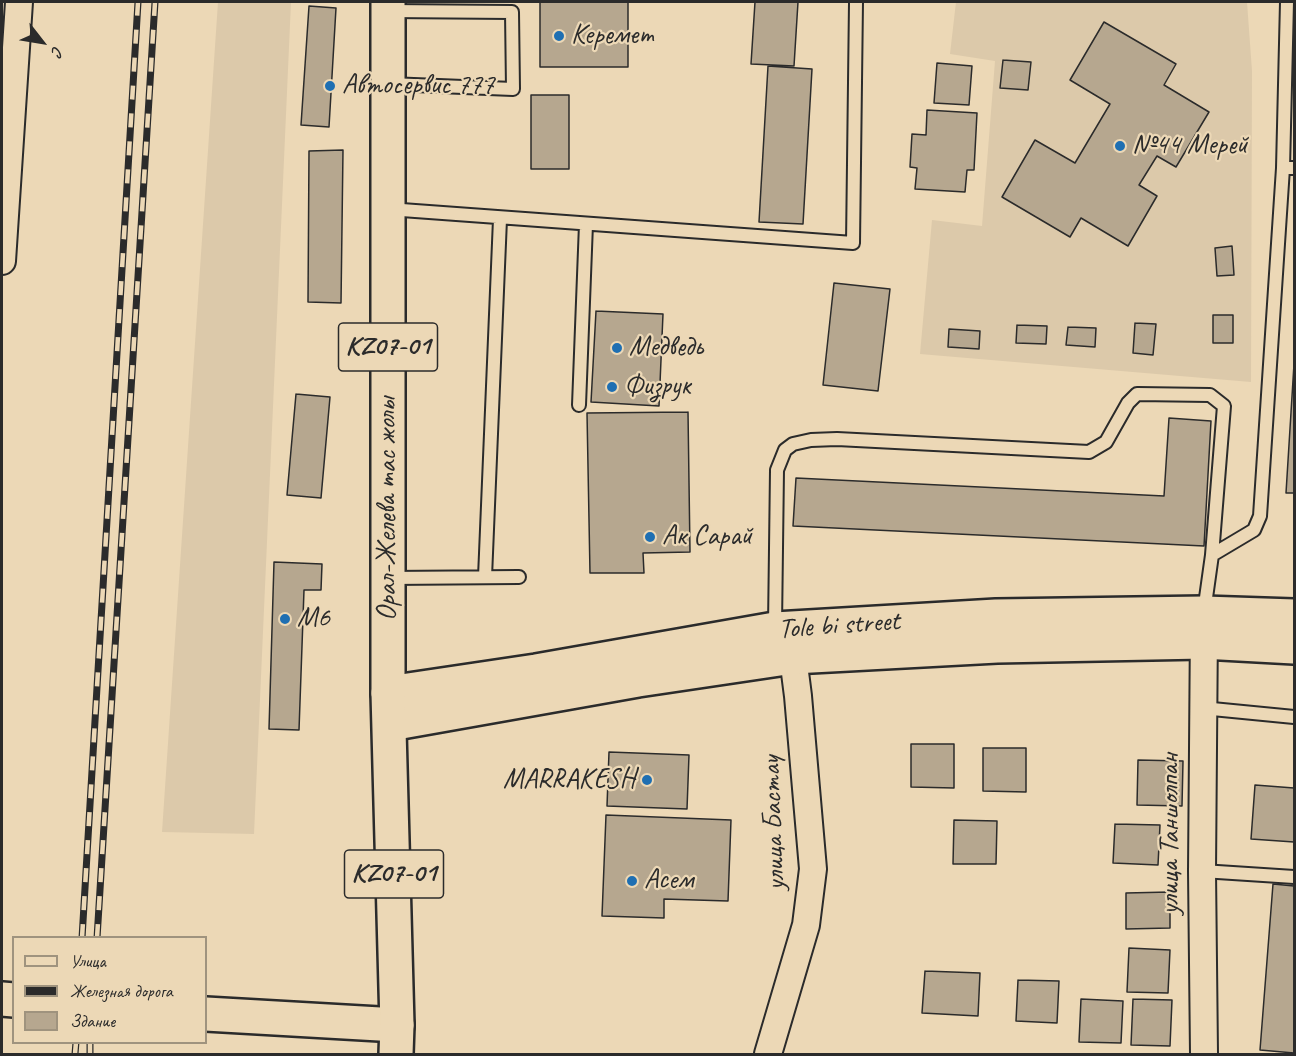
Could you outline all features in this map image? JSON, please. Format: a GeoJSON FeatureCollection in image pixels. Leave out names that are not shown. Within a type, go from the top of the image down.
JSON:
{"type":"FeatureCollection","features":[{"type":"Feature","properties":{"kind":"main road","name":"Орал-Желева тас жолы"},"geometry":{"type":"LineString","coordinates":[[388,6],[389,708]]}},
{"type":"Feature","properties":{"kind":"main road","name":"Tole bi street"},"geometry":{"type":"LineString","coordinates":[[389,708],[536,671],[775,629],[996,616],[1204,627],[1294,647]]}},
{"type":"Feature","properties":{"kind":"main road","name":"Tole bi street"},"geometry":{"type":"LineString","coordinates":[[389,708],[616,684],[793,657],[997,646],[1204,627],[1294,616]]}},
{"type":"Feature","properties":{"kind":"main road","name":"KZ07-01"},"geometry":{"type":"LineString","coordinates":[[389,708],[397,1040]]}},
{"type":"Feature","properties":{"kind":"main road"},"geometry":{"type":"LineString","coordinates":[[207,1014],[397,1040]]}},
{"type":"Feature","properties":{"kind":"street"},"geometry":{"type":"LineString","coordinates":[[2,261],[19,2]]}},
{"type":"Feature","properties":{"kind":"street","name":"улица Таншолпан"},"geometry":{"type":"LineString","coordinates":[[1204,627],[1202,708],[1204,1054]]}},
{"type":"Feature","properties":{"kind":"street","name":"улица Бастау"},"geometry":{"type":"LineString","coordinates":[[768,1054],[806,925],[813,869],[793,657]]}},
{"type":"Feature","properties":{"kind":"lane"},"geometry":{"type":"LineString","coordinates":[[388,209],[500,219],[853,243],[856,2]]}},
{"type":"Feature","properties":{"kind":"lane"},"geometry":{"type":"LineString","coordinates":[[1212,555],[1254,530],[1260,516],[1289,168],[1287,2]]}},
{"type":"Feature","properties":{"kind":"lane"},"geometry":{"type":"LineString","coordinates":[[388,6],[512,12],[513,89],[388,84]]}},
{"type":"Feature","properties":{"kind":"lane"},"geometry":{"type":"LineString","coordinates":[[485,577],[500,219]]}},
{"type":"Feature","properties":{"kind":"lane"},"geometry":{"type":"LineString","coordinates":[[579,405],[586,224]]}},
{"type":"Feature","properties":{"kind":"lane"},"geometry":{"type":"LineString","coordinates":[[775,629],[777,470],[785,450],[793,444],[811,440],[837,439],[1089,452],[1106,441],[1128,403],[1137,394],[1210,395],[1224,406],[1204,627]]}},
{"type":"Feature","properties":{"kind":"lane"},"geometry":{"type":"LineString","coordinates":[[388,578],[519,577]]}},
{"type":"Feature","properties":{"kind":"lane"},"geometry":{"type":"LineString","coordinates":[[1202,708],[1294,717]]}},
{"type":"Feature","properties":{"kind":"lane"},"geometry":{"type":"LineString","coordinates":[[1202,871],[1294,877]]}},
{"type":"Feature","properties":{"kind":"shaded area"},"geometry":{"type":"Polygon","coordinates":[[[218,2],[291,2],[254,834],[162,832],[218,2]]]}},
{"type":"Feature","properties":{"kind":"shaded area","name":"№44 Мерей"},"geometry":{"type":"Polygon","coordinates":[[[956,2],[1247,2],[1252,71],[1251,382],[920,354],[932,220],[982,226],[995,61],[950,54],[956,2]]]}},
{"type":"Feature","properties":{"kind":"building"},"geometry":{"type":"Polygon","coordinates":[[[540,2],[628,2],[628,67],[540,67],[540,2]]]}},
{"type":"Feature","properties":{"kind":"building"},"geometry":{"type":"Polygon","coordinates":[[[755,2],[798,2],[794,66],[751,64],[755,2]]]}},
{"type":"Feature","properties":{"kind":"building"},"geometry":{"type":"Polygon","coordinates":[[[309,6],[336,8],[329,127],[301,125],[309,6]]]}},
{"type":"Feature","properties":{"kind":"building"},"geometry":{"type":"Polygon","coordinates":[[[1104,22],[1176,64],[1164,85],[1209,112],[1176,167],[1157,156],[1139,185],[1157,196],[1128,246],[1081,218],[1070,237],[1002,197],[1035,140],[1075,163],[1110,104],[1070,80],[1104,22]]]}},
{"type":"Feature","properties":{"kind":"building"},"geometry":{"type":"Polygon","coordinates":[[[1003,60],[1031,62],[1028,90],[1000,88],[1003,60]]]}},
{"type":"Feature","properties":{"kind":"building"},"geometry":{"type":"Polygon","coordinates":[[[937,63],[972,66],[969,105],[934,103],[937,63]]]}},
{"type":"Feature","properties":{"kind":"building"},"geometry":{"type":"Polygon","coordinates":[[[768,66],[812,69],[803,224],[759,222],[768,66]]]}},
{"type":"Feature","properties":{"kind":"building"},"geometry":{"type":"Polygon","coordinates":[[[531,95],[569,95],[569,169],[531,169],[531,95]]]}},
{"type":"Feature","properties":{"kind":"building"},"geometry":{"type":"Polygon","coordinates":[[[927,110],[977,113],[974,170],[967,170],[965,192],[915,189],[917,168],[910,167],[912,134],[926,135],[927,110]]]}},
{"type":"Feature","properties":{"kind":"building"},"geometry":{"type":"Polygon","coordinates":[[[343,150],[341,303],[308,302],[309,151],[343,150]]]}},
{"type":"Feature","properties":{"kind":"building"},"geometry":{"type":"Polygon","coordinates":[[[1232,246],[1234,275],[1217,276],[1215,248],[1232,246]]]}},
{"type":"Feature","properties":{"kind":"building"},"geometry":{"type":"Polygon","coordinates":[[[834,283],[890,289],[878,391],[823,385],[834,283]]]}},
{"type":"Feature","properties":{"kind":"building","name":"Медведь"},"geometry":{"type":"Polygon","coordinates":[[[596,311],[663,314],[659,406],[591,402],[596,311]]]}},
{"type":"Feature","properties":{"kind":"building"},"geometry":{"type":"Polygon","coordinates":[[[1213,315],[1233,315],[1233,343],[1213,343],[1213,315]]]}},
{"type":"Feature","properties":{"kind":"building"},"geometry":{"type":"Polygon","coordinates":[[[1135,323],[1156,324],[1153,355],[1133,353],[1135,323]]]}},
{"type":"Feature","properties":{"kind":"building"},"geometry":{"type":"Polygon","coordinates":[[[1017,325],[1047,326],[1046,344],[1016,343],[1017,325]]]}},
{"type":"Feature","properties":{"kind":"building"},"geometry":{"type":"Polygon","coordinates":[[[1068,327],[1096,328],[1095,347],[1066,345],[1068,327]]]}},
{"type":"Feature","properties":{"kind":"building"},"geometry":{"type":"Polygon","coordinates":[[[949,329],[980,331],[979,349],[948,347],[949,329]]]}},
{"type":"Feature","properties":{"kind":"building"},"geometry":{"type":"Polygon","coordinates":[[[1294,364],[1294,493],[1286,493],[1294,364]]]}},
{"type":"Feature","properties":{"kind":"building"},"geometry":{"type":"Polygon","coordinates":[[[296,394],[330,397],[321,498],[287,495],[296,394]]]}},
{"type":"Feature","properties":{"kind":"building"},"geometry":{"type":"Polygon","coordinates":[[[688,412],[690,552],[643,553],[644,573],[590,573],[587,413],[688,412]]]}},
{"type":"Feature","properties":{"kind":"building"},"geometry":{"type":"Polygon","coordinates":[[[1169,418],[1211,421],[1204,546],[793,526],[796,478],[1164,496],[1169,418]]]}},
{"type":"Feature","properties":{"kind":"building"},"geometry":{"type":"Polygon","coordinates":[[[274,562],[322,564],[321,590],[304,590],[299,730],[269,729],[274,562]]]}},
{"type":"Feature","properties":{"kind":"building"},"geometry":{"type":"Polygon","coordinates":[[[911,744],[954,744],[954,788],[911,787],[911,744]]]}},
{"type":"Feature","properties":{"kind":"building"},"geometry":{"type":"Polygon","coordinates":[[[983,748],[1026,748],[1026,792],[983,791],[983,748]]]}},
{"type":"Feature","properties":{"kind":"building"},"geometry":{"type":"Polygon","coordinates":[[[609,752],[689,755],[687,809],[607,806],[609,752]]]}},
{"type":"Feature","properties":{"kind":"building"},"geometry":{"type":"Polygon","coordinates":[[[1138,760],[1183,761],[1182,806],[1137,805],[1138,760]]]}},
{"type":"Feature","properties":{"kind":"building"},"geometry":{"type":"Polygon","coordinates":[[[1255,785],[1294,788],[1294,842],[1251,839],[1255,785]]]}},
{"type":"Feature","properties":{"kind":"building"},"geometry":{"type":"Polygon","coordinates":[[[606,815],[731,820],[728,901],[664,899],[664,918],[602,916],[606,815]]]}},
{"type":"Feature","properties":{"kind":"building"},"geometry":{"type":"Polygon","coordinates":[[[954,820],[997,821],[996,864],[953,864],[954,820]]]}},
{"type":"Feature","properties":{"kind":"building"},"geometry":{"type":"Polygon","coordinates":[[[1115,824],[1160,825],[1158,865],[1113,863],[1115,824]]]}},
{"type":"Feature","properties":{"kind":"building"},"geometry":{"type":"Polygon","coordinates":[[[1273,884],[1294,886],[1294,1053],[1260,1050],[1273,884]]]}},
{"type":"Feature","properties":{"kind":"building"},"geometry":{"type":"Polygon","coordinates":[[[1170,892],[1170,928],[1126,929],[1126,893],[1170,892]]]}},
{"type":"Feature","properties":{"kind":"building"},"geometry":{"type":"Polygon","coordinates":[[[1129,948],[1170,950],[1168,993],[1127,992],[1129,948]]]}},
{"type":"Feature","properties":{"kind":"building"},"geometry":{"type":"Polygon","coordinates":[[[925,971],[980,973],[978,1016],[922,1013],[925,971]]]}},
{"type":"Feature","properties":{"kind":"building"},"geometry":{"type":"Polygon","coordinates":[[[1018,980],[1059,981],[1057,1023],[1016,1021],[1018,980]]]}},
{"type":"Feature","properties":{"kind":"building"},"geometry":{"type":"Polygon","coordinates":[[[1081,999],[1123,1001],[1121,1043],[1079,1042],[1081,999]]]}},
{"type":"Feature","properties":{"kind":"building"},"geometry":{"type":"Polygon","coordinates":[[[1133,999],[1172,1000],[1170,1046],[1131,1045],[1133,999]]]}},
{"type":"Feature","properties":{"kind":"railway"},"geometry":{"type":"LineString","coordinates":[[82,936],[138,2]]}},
{"type":"Feature","properties":{"kind":"railway"},"geometry":{"type":"LineString","coordinates":[[97,936],[155,2]]}},
{"type":"Feature","properties":{"kind":"railway"},"geometry":{"type":"LineString","coordinates":[[75,1054],[76,1044]]}},
{"type":"Feature","properties":{"kind":"railway"},"geometry":{"type":"LineString","coordinates":[[90,1044],[90,1054]]}},
{"type":"Feature","properties":{"kind":"place","name":"Керемет"},"geometry":{"type":"Point","coordinates":[559,36]}},
{"type":"Feature","properties":{"kind":"place","name":"Автосервис 777"},"geometry":{"type":"Point","coordinates":[330,86]}},
{"type":"Feature","properties":{"kind":"place","name":"№44 Мерей"},"geometry":{"type":"Point","coordinates":[1120,146]}},
{"type":"Feature","properties":{"kind":"place","name":"Медведь"},"geometry":{"type":"Point","coordinates":[617,348]}},
{"type":"Feature","properties":{"kind":"place","name":"Физрук"},"geometry":{"type":"Point","coordinates":[612,387]}},
{"type":"Feature","properties":{"kind":"place","name":"Ак Сарай"},"geometry":{"type":"Point","coordinates":[650,537]}},
{"type":"Feature","properties":{"kind":"place","name":"М6"},"geometry":{"type":"Point","coordinates":[285,619]}},
{"type":"Feature","properties":{"kind":"place","name":"MARRAKESH"},"geometry":{"type":"Point","coordinates":[647,780]}},
{"type":"Feature","properties":{"kind":"place","name":"Асем"},"geometry":{"type":"Point","coordinates":[632,881]}}]}
